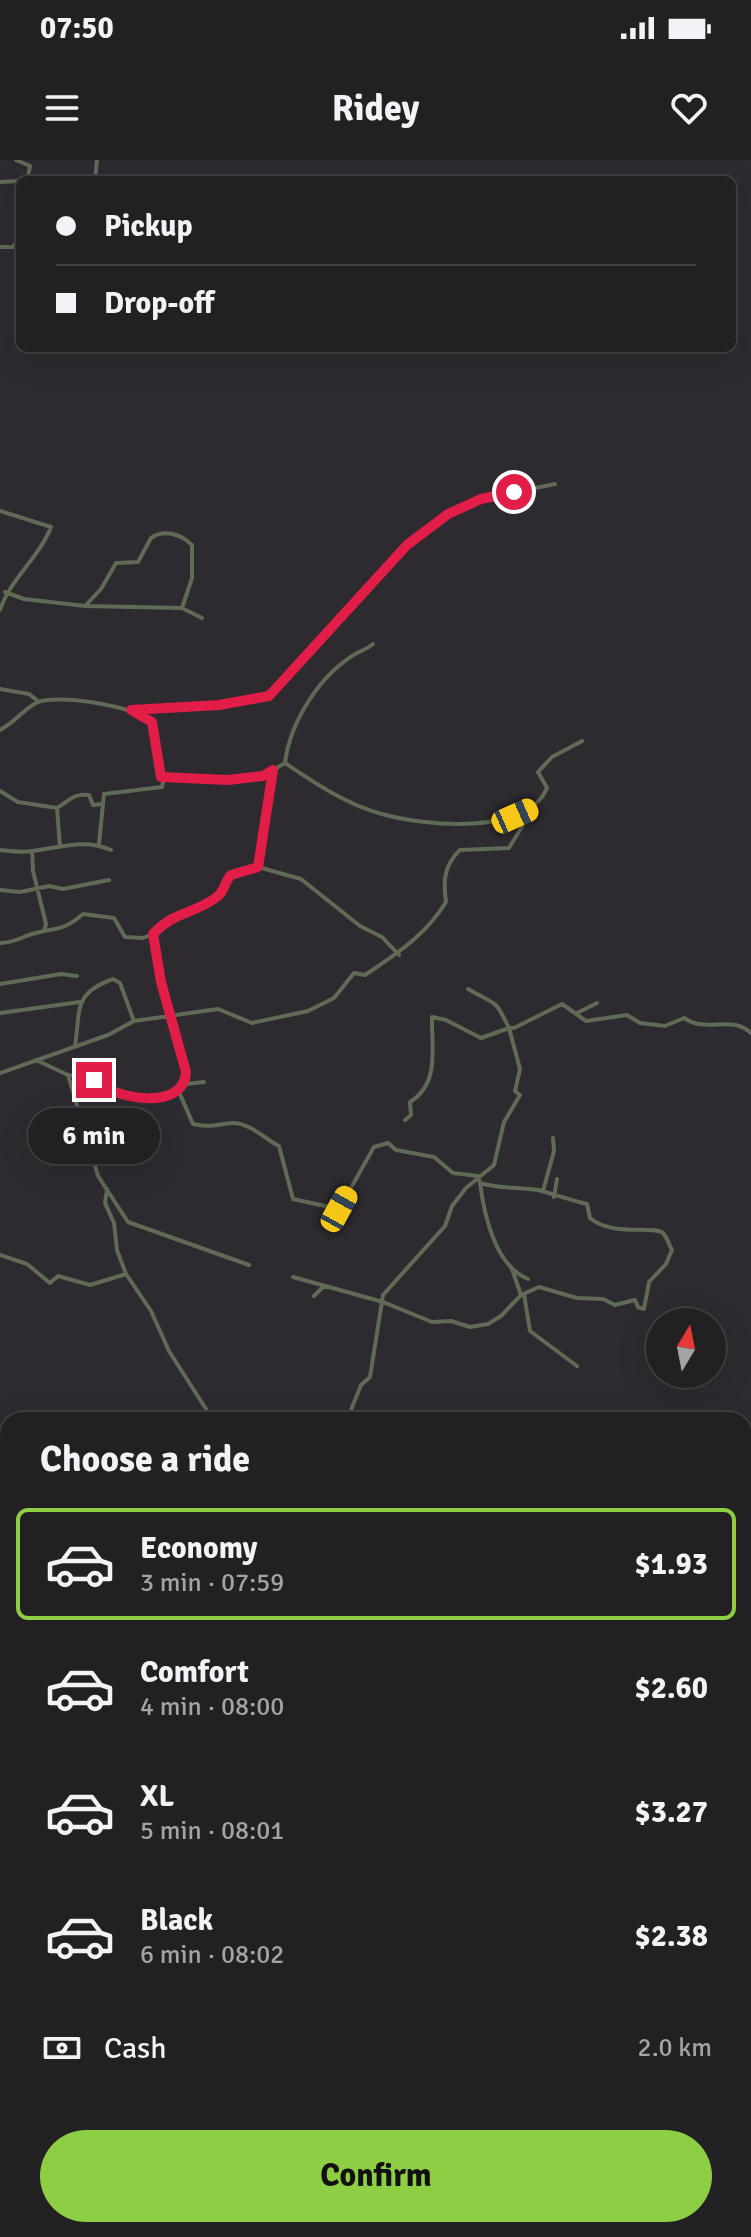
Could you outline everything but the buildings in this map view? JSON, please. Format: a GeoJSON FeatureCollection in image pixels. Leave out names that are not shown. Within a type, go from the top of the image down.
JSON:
{"type":"FeatureCollection","features":[{"type":"Feature","properties":{"kind":"street"},"geometry":{"type":"LineString","coordinates":[[16,160],[30,166],[25,176]]}},
{"type":"Feature","properties":{"kind":"street"},"geometry":{"type":"LineString","coordinates":[[131,710],[219,705],[269,696],[407,545],[448,514],[481,499],[555,484]]}},
{"type":"Feature","properties":{"kind":"street"},"geometry":{"type":"LineString","coordinates":[[0,511],[51,527],[20,578],[5,592],[0,610]]}},
{"type":"Feature","properties":{"kind":"street"},"geometry":{"type":"LineString","coordinates":[[85,606],[101,589],[116,563],[138,562],[151,538],[169,533],[188,540],[194,553],[192,578],[182,608]]}},
{"type":"Feature","properties":{"kind":"street"},"geometry":{"type":"LineString","coordinates":[[5,592],[24,599],[85,606],[182,608],[202,618]]}},
{"type":"Feature","properties":{"kind":"street"},"geometry":{"type":"LineString","coordinates":[[285,763],[289,735],[308,702],[356,654],[373,644]]}},
{"type":"Feature","properties":{"kind":"street"},"geometry":{"type":"LineString","coordinates":[[0,689],[29,694],[38,701],[107,703],[131,710],[152,722],[157,762],[164,777],[162,787],[104,794],[99,844]]}},
{"type":"Feature","properties":{"kind":"street"},"geometry":{"type":"LineString","coordinates":[[0,730],[38,701]]}},
{"type":"Feature","properties":{"kind":"street"},"geometry":{"type":"LineString","coordinates":[[0,1073],[108,1035],[134,1021],[218,1009],[252,1023],[308,1011],[334,998],[354,973],[365,975],[399,955],[446,904],[445,877],[453,856],[460,850],[509,848],[547,788],[538,772],[552,757],[582,741]]}},
{"type":"Feature","properties":{"kind":"street"},"geometry":{"type":"LineString","coordinates":[[164,777],[228,780],[263,776],[285,763]]}},
{"type":"Feature","properties":{"kind":"street"},"geometry":{"type":"LineString","coordinates":[[285,763],[323,789],[383,814],[478,824],[534,807]]}},
{"type":"Feature","properties":{"kind":"street"},"geometry":{"type":"LineString","coordinates":[[258,867],[273,770]]}},
{"type":"Feature","properties":{"kind":"street"},"geometry":{"type":"LineString","coordinates":[[0,791],[18,802],[57,808],[77,794],[89,795],[95,806],[102,804]]}},
{"type":"Feature","properties":{"kind":"street"},"geometry":{"type":"LineString","coordinates":[[57,808],[60,847]]}},
{"type":"Feature","properties":{"kind":"street"},"geometry":{"type":"LineString","coordinates":[[0,850],[32,851],[47,846],[99,844],[111,850]]}},
{"type":"Feature","properties":{"kind":"street"},"geometry":{"type":"LineString","coordinates":[[32,851],[46,924],[42,932]]}},
{"type":"Feature","properties":{"kind":"street"},"geometry":{"type":"LineString","coordinates":[[0,943],[17,943],[42,932],[66,929],[83,914],[114,918],[125,937],[143,938],[153,934],[169,917],[179,916],[220,895],[231,875],[258,867],[301,879],[360,926],[382,937],[399,955]]}},
{"type":"Feature","properties":{"kind":"street"},"geometry":{"type":"LineString","coordinates":[[0,890],[38,890],[49,886],[63,889],[93,886],[109,880]]}},
{"type":"Feature","properties":{"kind":"street"},"geometry":{"type":"LineString","coordinates":[[36,1060],[68,1075],[88,1077],[103,1088],[145,1099],[179,1092],[186,1084],[186,1072],[153,934]]}},
{"type":"Feature","properties":{"kind":"street"},"geometry":{"type":"LineString","coordinates":[[0,984],[61,974],[77,976]]}},
{"type":"Feature","properties":{"kind":"street"},"geometry":{"type":"LineString","coordinates":[[75,1046],[80,1002],[96,985],[113,979],[120,983],[134,1021]]}},
{"type":"Feature","properties":{"kind":"street"},"geometry":{"type":"LineString","coordinates":[[350,1412],[361,1385],[370,1377],[383,1295],[439,1234],[454,1202],[478,1176],[494,1165],[504,1122],[520,1095],[515,1091],[520,1069],[502,1009],[468,989]]}},
{"type":"Feature","properties":{"kind":"street"},"geometry":{"type":"LineString","coordinates":[[0,1013],[80,1002]]}},
{"type":"Feature","properties":{"kind":"street"},"geometry":{"type":"LineString","coordinates":[[577,1013],[597,1003]]}},
{"type":"Feature","properties":{"kind":"street"},"geometry":{"type":"LineString","coordinates":[[405,1120],[411,1115],[410,1102],[419,1096],[433,1073],[435,1030],[432,1017],[446,1020],[481,1038],[528,1023],[562,1004],[586,1021],[627,1015],[640,1023],[665,1026],[684,1018],[708,1026],[731,1022],[751,1033]]}},
{"type":"Feature","properties":{"kind":"street"},"geometry":{"type":"LineString","coordinates":[[68,1075],[98,1176],[128,1222],[249,1265]]}},
{"type":"Feature","properties":{"kind":"street"},"geometry":{"type":"LineString","coordinates":[[186,1084],[204,1082]]}},
{"type":"Feature","properties":{"kind":"street"},"geometry":{"type":"LineString","coordinates":[[179,1092],[193,1124],[210,1128],[235,1123],[258,1132],[279,1146],[293,1199],[318,1207],[339,1209],[374,1147],[380,1143],[388,1143],[396,1150],[434,1157],[453,1173],[478,1176]]}},
{"type":"Feature","properties":{"kind":"street"},"geometry":{"type":"LineString","coordinates":[[543,1191],[552,1161],[553,1138]]}},
{"type":"Feature","properties":{"kind":"street"},"geometry":{"type":"LineString","coordinates":[[478,1176],[485,1214],[496,1244],[523,1294],[530,1331],[577,1366]]}},
{"type":"Feature","properties":{"kind":"street"},"geometry":{"type":"LineString","coordinates":[[554,1197],[557,1179]]}},
{"type":"Feature","properties":{"kind":"street"},"geometry":{"type":"LineString","coordinates":[[293,1277],[383,1302],[432,1322],[479,1327],[501,1316],[523,1294],[539,1287],[577,1298],[603,1299],[615,1305],[630,1299],[644,1309],[649,1282],[666,1264],[672,1250],[663,1233],[610,1229],[590,1218],[587,1204],[554,1197],[543,1191],[503,1189],[480,1183]]}},
{"type":"Feature","properties":{"kind":"street"},"geometry":{"type":"LineString","coordinates":[[107,1189],[105,1203],[126,1274],[151,1311],[169,1351],[207,1412]]}},
{"type":"Feature","properties":{"kind":"street"},"geometry":{"type":"LineString","coordinates":[[0,1255],[27,1264],[50,1283],[58,1276],[90,1285],[104,1278],[126,1274]]}},
{"type":"Feature","properties":{"kind":"street"},"geometry":{"type":"LineString","coordinates":[[512,1269],[528,1279]]}},
{"type":"Feature","properties":{"kind":"street"},"geometry":{"type":"LineString","coordinates":[[314,1296],[324,1286]]}},
{"type":"Feature","properties":{"kind":"route"},"geometry":{"type":"LineString","coordinates":[[94,1080],[103,1088],[145,1099],[179,1092],[186,1084],[186,1072],[161,982],[153,934],[169,917],[203,906],[220,895],[231,875],[258,867],[262,860],[262,836],[273,786],[273,770],[263,776],[228,780],[161,777],[152,722],[147,716],[131,710],[153,711],[175,705],[219,705],[256,701],[269,696],[407,545],[448,514],[481,499],[514,492]]}}]}
